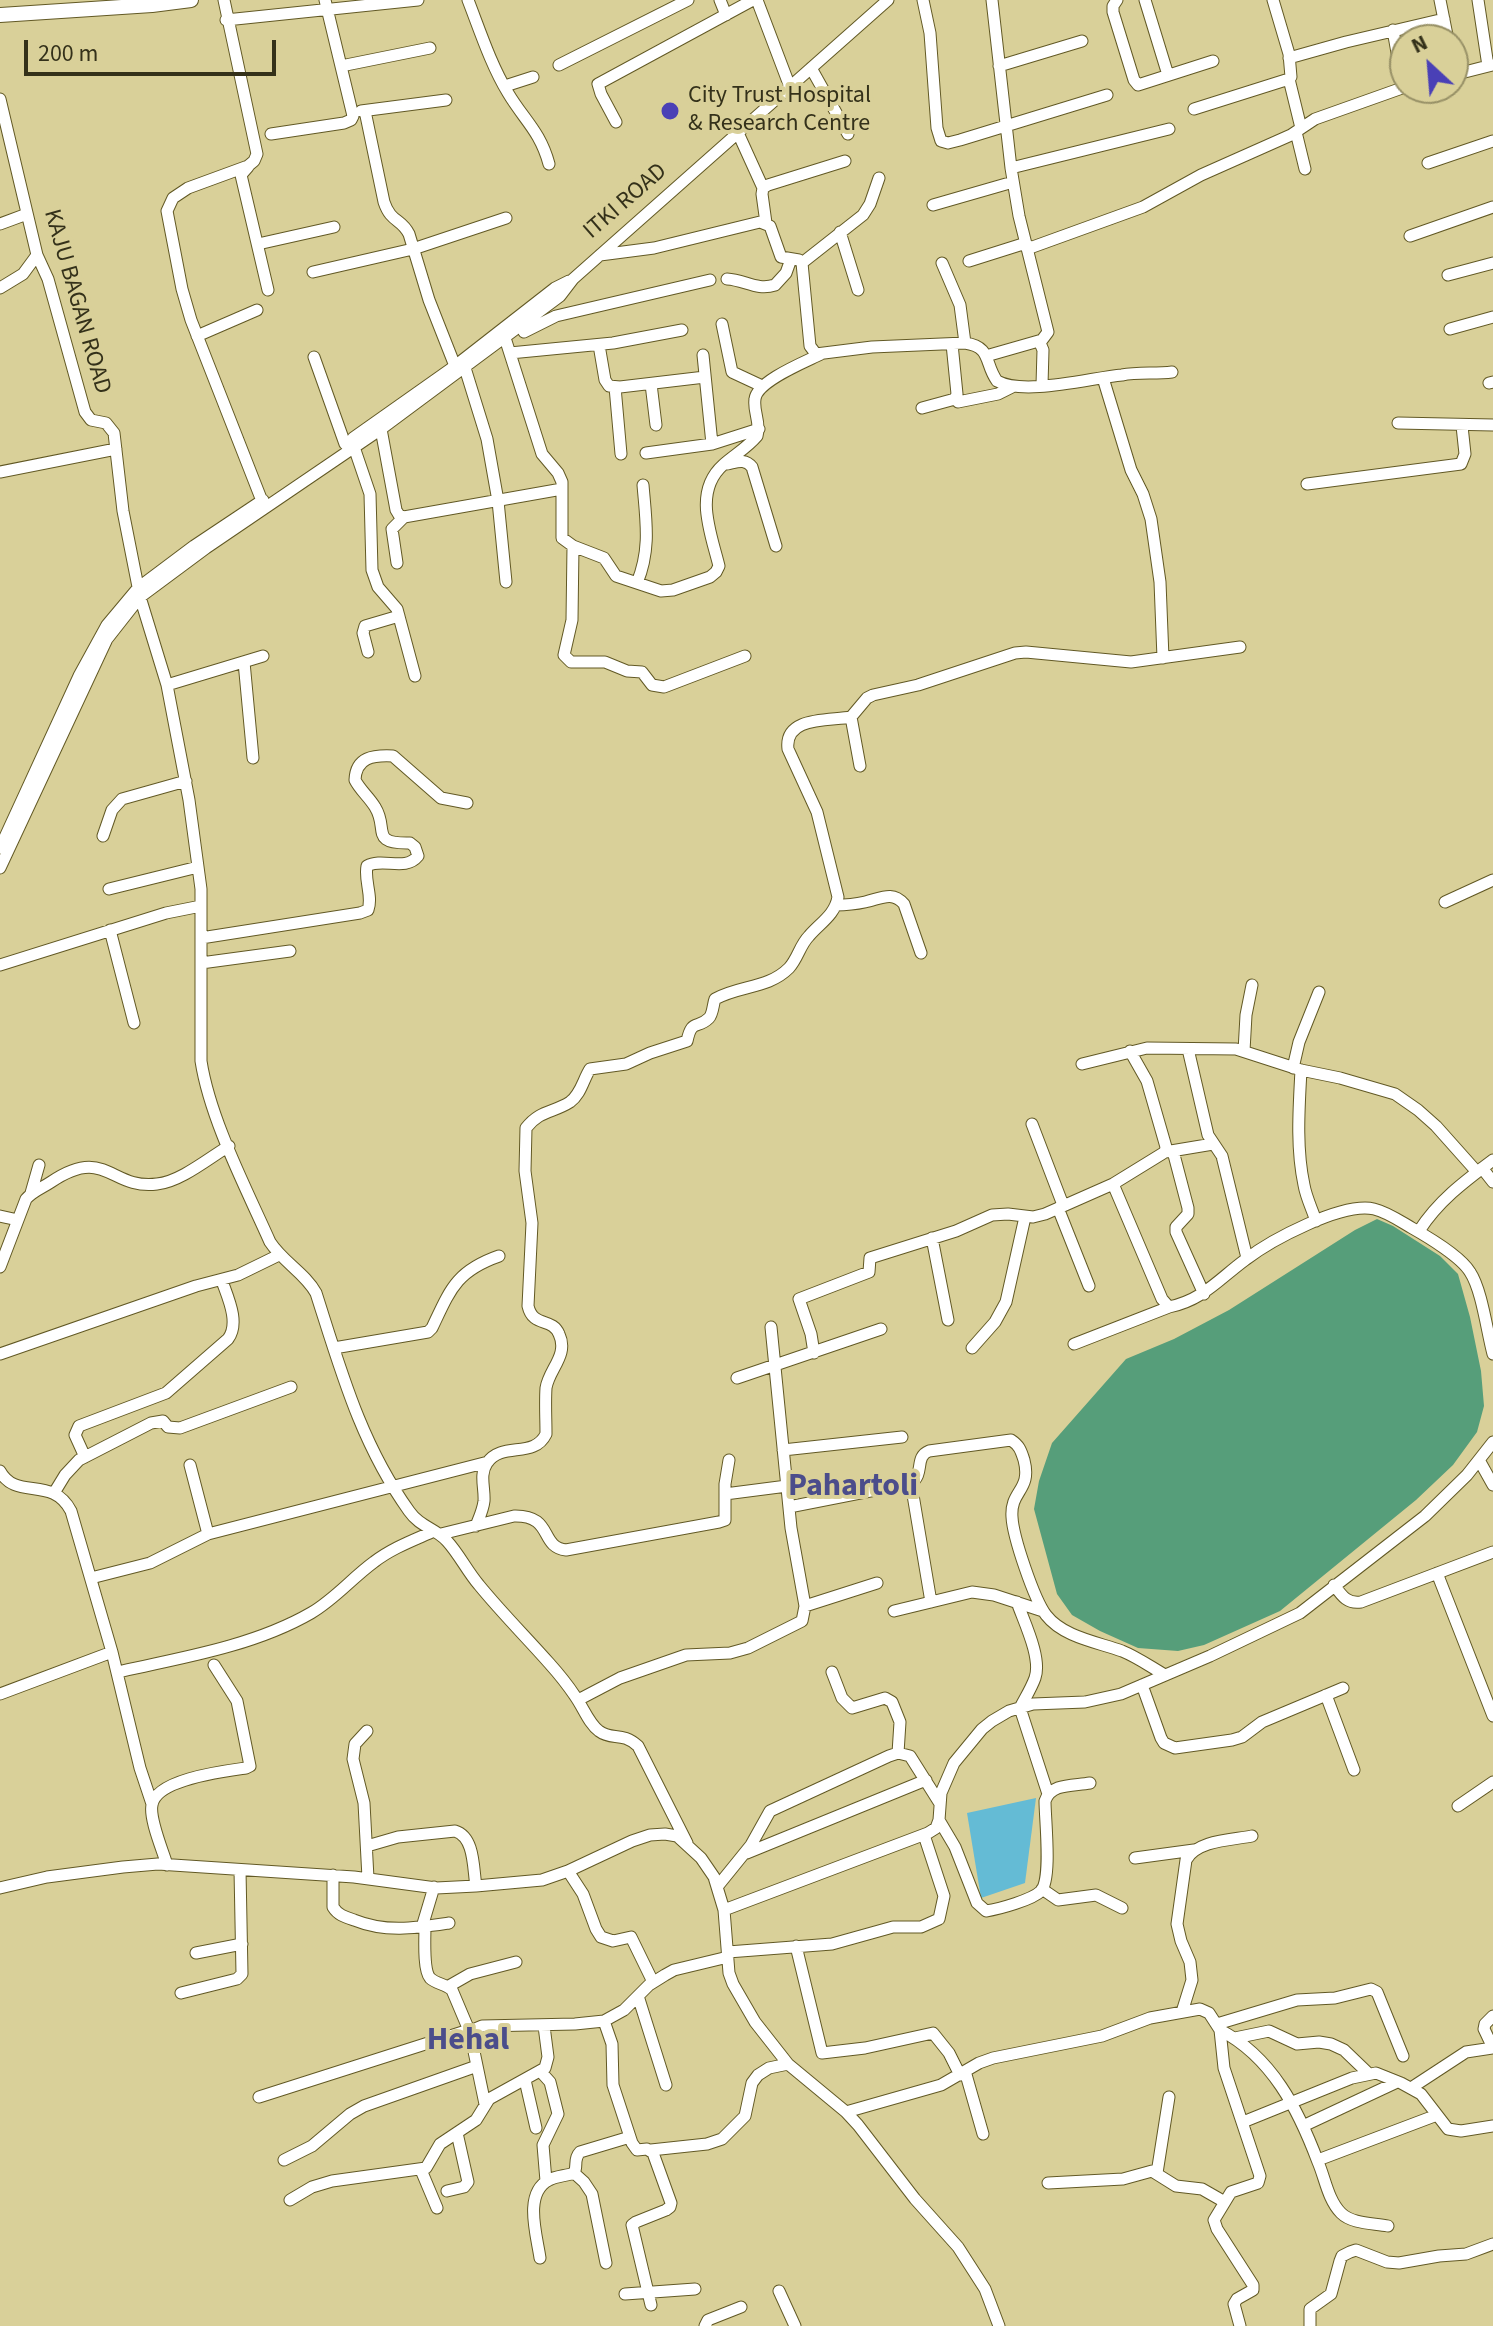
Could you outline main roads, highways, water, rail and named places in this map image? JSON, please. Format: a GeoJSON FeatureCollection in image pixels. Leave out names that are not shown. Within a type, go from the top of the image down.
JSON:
{"type":"FeatureCollection","features":[{"type":"Feature","properties":{"kind":"main road"},"geometry":{"type":"LineString","coordinates":[[0,6],[83,0]]}},
{"type":"Feature","properties":{"kind":"main road"},"geometry":{"type":"LineString","coordinates":[[0,15],[185,0]]}},
{"type":"Feature","properties":{"kind":"water"},"geometry":{"type":"Polygon","coordinates":[[[1036,1798],[1025,1883],[981,1898],[967,1813],[1036,1798]]]}},
{"type":"Feature","properties":{"kind":"place","name":"City Trust Hospital & Research Centre"},"geometry":{"type":"Point","coordinates":[670,111]}},
{"type":"Feature","properties":{"kind":"district","name":"Pahartoli"},"geometry":{"type":"Point","coordinates":[853,1488]}},
{"type":"Feature","properties":{"kind":"district","name":"Hehal"},"geometry":{"type":"Point","coordinates":[468,2042]}}]}
